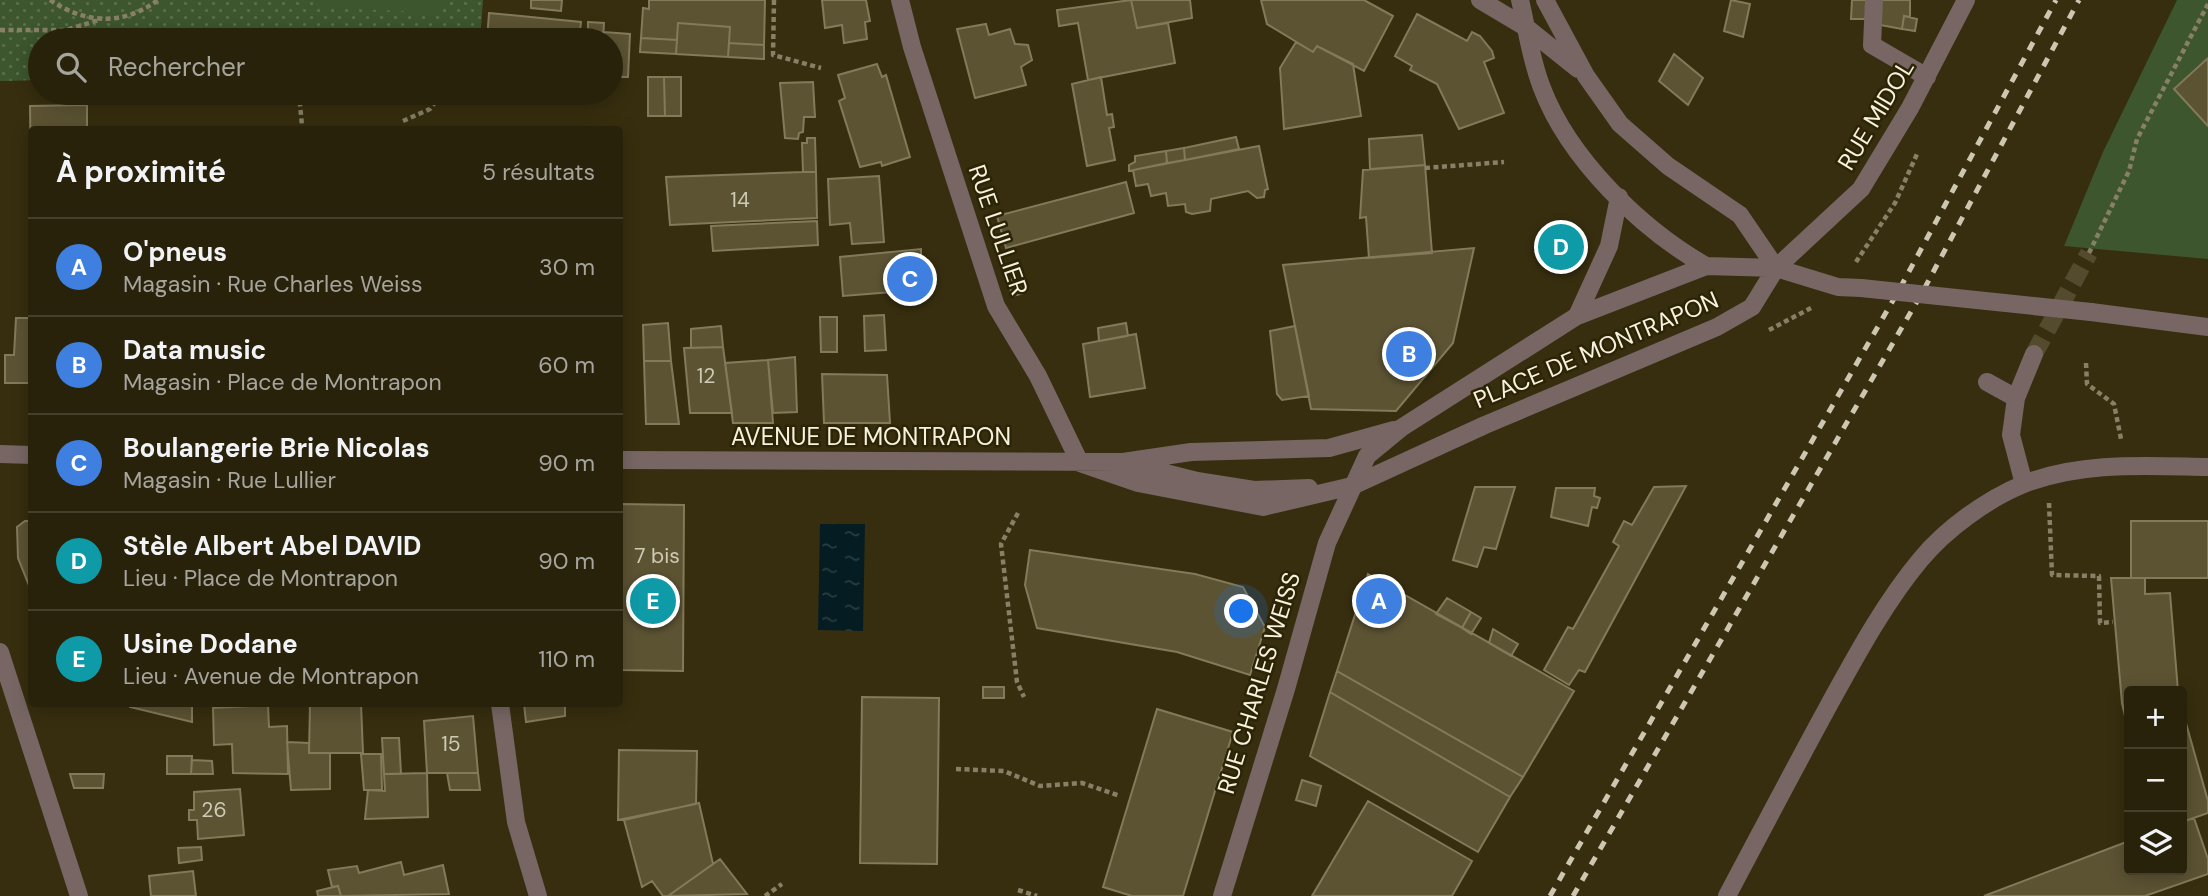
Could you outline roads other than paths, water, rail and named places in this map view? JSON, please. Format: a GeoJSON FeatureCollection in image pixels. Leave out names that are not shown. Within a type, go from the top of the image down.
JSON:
{"type":"FeatureCollection","features":[{"type":"Feature","properties":{"kind":"street","name":"RUE LULLIER"},"geometry":{"type":"LineString","coordinates":[[900,0],[912,47],[996,306],[1038,376],[1080,463]]}},
{"type":"Feature","properties":{"kind":"street"},"geometry":{"type":"LineString","coordinates":[[1480,0],[1527,27],[1586,76]]}},
{"type":"Feature","properties":{"kind":"street","name":"PLACE DE MONTRAPON"},"geometry":{"type":"LineString","coordinates":[[1520,0],[1541,88],[1568,139],[1654,232],[1706,266]]}},
{"type":"Feature","properties":{"kind":"street"},"geometry":{"type":"LineString","coordinates":[[1545,0],[1586,76],[1620,124],[1668,166],[1740,215],[1776,268],[1838,287],[2091,312],[2208,327]]}},
{"type":"Feature","properties":{"kind":"street"},"geometry":{"type":"LineString","coordinates":[[1874,0],[1872,45],[1927,77]]}},
{"type":"Feature","properties":{"kind":"street","name":"RUE MIDOL"},"geometry":{"type":"LineString","coordinates":[[1776,268],[1861,189],[1927,77],[1966,0]]}},
{"type":"Feature","properties":{"kind":"street","name":"PLACE DE MONTRAPON"},"geometry":{"type":"LineString","coordinates":[[1577,316],[1609,246],[1619,197]]}},
{"type":"Feature","properties":{"kind":"street","name":"PLACE DE MONTRAPON"},"geometry":{"type":"LineString","coordinates":[[1352,486],[1485,425],[1717,327],[1752,307],[1776,268],[1706,266],[1577,316],[1401,428]]}},
{"type":"Feature","properties":{"kind":"street"},"geometry":{"type":"LineString","coordinates":[[2024,484],[2011,435],[2015,398],[2034,354]]}},
{"type":"Feature","properties":{"kind":"street"},"geometry":{"type":"LineString","coordinates":[[1987,382],[2015,398]]}},
{"type":"Feature","properties":{"kind":"street","name":"AVENUE DE MONTRAPON"},"geometry":{"type":"LineString","coordinates":[[623,460],[1123,462],[1191,452],[1329,448],[1401,428]]}},
{"type":"Feature","properties":{"kind":"street","name":"RUE CHARLES WEISS"},"geometry":{"type":"LineString","coordinates":[[1222,896],[1286,689],[1327,543],[1367,456],[1401,428]]}},
{"type":"Feature","properties":{"kind":"street"},"geometry":{"type":"LineString","coordinates":[[0,454],[28,455]]}},
{"type":"Feature","properties":{"kind":"street","name":"AVENUE DE MONTRAPON"},"geometry":{"type":"LineString","coordinates":[[1123,462],[1197,481],[1254,490],[1352,486]]}},
{"type":"Feature","properties":{"kind":"street"},"geometry":{"type":"LineString","coordinates":[[1080,463],[1139,483],[1263,507],[1352,486]]}},
{"type":"Feature","properties":{"kind":"street"},"geometry":{"type":"LineString","coordinates":[[1727,896],[1852,662],[1902,583],[1923,557],[1951,531],[1991,502],[2024,484],[2077,471],[2122,466],[2208,467]]}},
{"type":"Feature","properties":{"kind":"street"},"geometry":{"type":"LineString","coordinates":[[0,652],[79,896]]}},
{"type":"Feature","properties":{"kind":"street"},"geometry":{"type":"LineString","coordinates":[[500,707],[516,822],[538,896]]}},
{"type":"Feature","properties":{"kind":"water"},"geometry":{"type":"Polygon","coordinates":[[[820,524],[865,524],[863,631],[818,630],[820,524]]]}},
{"type":"Feature","properties":{"kind":"tunnel"},"geometry":{"type":"LineString","coordinates":[[2034,354],[2089,253]]}},
{"type":"Feature","properties":{"kind":"railway"},"geometry":{"type":"LineString","coordinates":[[1550,896],[1899,290],[2056,0]]}},
{"type":"Feature","properties":{"kind":"railway"},"geometry":{"type":"LineString","coordinates":[[1573,896],[1923,291],[2079,0]]}},
{"type":"Feature","properties":{"kind":"place","name":"Stèle Albert Abel DAVID"},"geometry":{"type":"Point","coordinates":[1561,247]}},
{"type":"Feature","properties":{"kind":"place","name":"Boulangerie Brie Nicolas"},"geometry":{"type":"Point","coordinates":[910,279]}},
{"type":"Feature","properties":{"kind":"place","name":"Data music"},"geometry":{"type":"Point","coordinates":[1409,354]}},
{"type":"Feature","properties":{"kind":"place","name":"Usine Dodane"},"geometry":{"type":"Point","coordinates":[653,601]}},
{"type":"Feature","properties":{"kind":"place","name":"O'pneus"},"geometry":{"type":"Point","coordinates":[1379,601]}}]}
